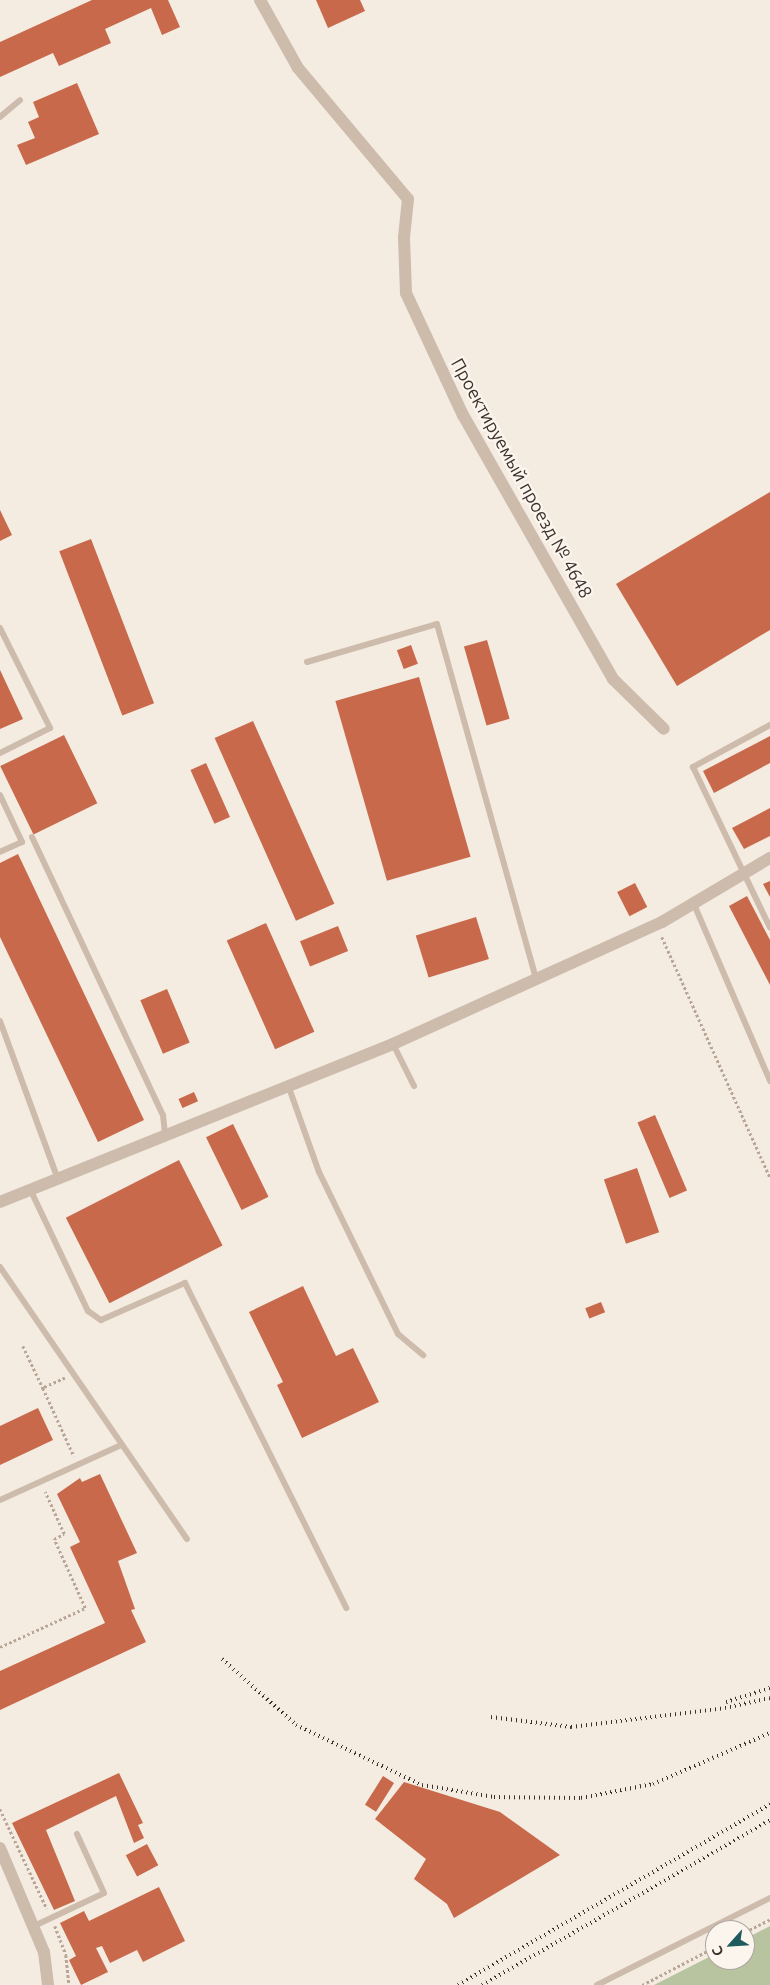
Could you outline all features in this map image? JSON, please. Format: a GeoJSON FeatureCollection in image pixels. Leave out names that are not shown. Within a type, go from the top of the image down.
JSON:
{"type":"FeatureCollection","features":[{"type":"Feature","properties":{"kind":"street","name":"Проектируемый проезд № 4648"},"geometry":{"type":"LineString","coordinates":[[260,0],[298,68],[408,199],[404,238],[406,293],[464,415],[613,679],[664,729]]}},
{"type":"Feature","properties":{"kind":"street"},"geometry":{"type":"LineString","coordinates":[[0,1202],[165,1133],[393,1044],[656,925],[741,873],[770,858]]}},
{"type":"Feature","properties":{"kind":"street"},"geometry":{"type":"LineString","coordinates":[[0,1848],[44,1952],[48,1985]]}},
{"type":"Feature","properties":{"kind":"lane"},"geometry":{"type":"LineString","coordinates":[[0,117],[20,100]]}},
{"type":"Feature","properties":{"kind":"lane"},"geometry":{"type":"LineString","coordinates":[[307,662],[437,624],[536,979]]}},
{"type":"Feature","properties":{"kind":"lane"},"geometry":{"type":"LineString","coordinates":[[0,628],[50,728],[0,753]]}},
{"type":"Feature","properties":{"kind":"lane"},"geometry":{"type":"LineString","coordinates":[[770,726],[693,767],[741,873],[770,928]]}},
{"type":"Feature","properties":{"kind":"lane"},"geometry":{"type":"LineString","coordinates":[[0,795],[22,842],[0,852]]}},
{"type":"Feature","properties":{"kind":"lane"},"geometry":{"type":"LineString","coordinates":[[32,837],[163,1114],[165,1133]]}},
{"type":"Feature","properties":{"kind":"lane"},"geometry":{"type":"LineString","coordinates":[[693,902],[770,1081]]}},
{"type":"Feature","properties":{"kind":"lane"},"geometry":{"type":"LineString","coordinates":[[0,1021],[57,1177]]}},
{"type":"Feature","properties":{"kind":"lane"},"geometry":{"type":"LineString","coordinates":[[393,1044],[414,1086]]}},
{"type":"Feature","properties":{"kind":"lane"},"geometry":{"type":"LineString","coordinates":[[288,1084],[319,1172],[398,1334],[423,1355]]}},
{"type":"Feature","properties":{"kind":"lane"},"geometry":{"type":"LineString","coordinates":[[30,1188],[88,1311],[101,1320],[185,1283],[346,1608]]}},
{"type":"Feature","properties":{"kind":"lane"},"geometry":{"type":"LineString","coordinates":[[0,1267],[187,1539]]}},
{"type":"Feature","properties":{"kind":"lane"},"geometry":{"type":"LineString","coordinates":[[0,1500],[121,1445]]}},
{"type":"Feature","properties":{"kind":"lane"},"geometry":{"type":"LineString","coordinates":[[34,1926],[104,1893],[76,1834]]}},
{"type":"Feature","properties":{"kind":"lane"},"geometry":{"type":"LineString","coordinates":[[597,1985],[770,1898]]}},
{"type":"Feature","properties":{"kind":"path"},"geometry":{"type":"LineString","coordinates":[[656,925],[770,1177]]}},
{"type":"Feature","properties":{"kind":"path"},"geometry":{"type":"LineString","coordinates":[[23,1346],[78,1465]]}},
{"type":"Feature","properties":{"kind":"path"},"geometry":{"type":"LineString","coordinates":[[43,1388],[64,1378]]}},
{"type":"Feature","properties":{"kind":"path"},"geometry":{"type":"LineString","coordinates":[[0,1647],[86,1608],[54,1539],[64,1534],[40,1482]]}},
{"type":"Feature","properties":{"kind":"path"},"geometry":{"type":"LineString","coordinates":[[0,1809],[52,1918],[66,1955],[69,1985]]}},
{"type":"Feature","properties":{"kind":"path"},"geometry":{"type":"LineString","coordinates":[[755,1927],[770,1919]]}},
{"type":"Feature","properties":{"kind":"path"},"geometry":{"type":"LineString","coordinates":[[642,1985],[705,1952]]}},
{"type":"Feature","properties":{"kind":"green space"},"geometry":{"type":"Polygon","coordinates":[[[770,1926],[770,1985],[654,1985],[705,1959],[705,1970],[755,1970],[755,1934],[770,1926]]]}},
{"type":"Feature","properties":{"kind":"building"},"geometry":{"type":"Polygon","coordinates":[[[92,0],[168,0],[180,27],[162,35],[151,8],[105,29],[111,43],[59,66],[53,53],[0,77],[0,42],[92,0]]]}},
{"type":"Feature","properties":{"kind":"building"},"geometry":{"type":"Polygon","coordinates":[[[316,0],[360,0],[365,11],[328,28],[316,0]]]}},
{"type":"Feature","properties":{"kind":"building"},"geometry":{"type":"Polygon","coordinates":[[[77,83],[99,134],[26,165],[17,145],[35,138],[28,122],[39,117],[33,102],[77,83]]]}},
{"type":"Feature","properties":{"kind":"building"},"geometry":{"type":"Polygon","coordinates":[[[770,492],[770,630],[677,686],[616,584],[770,492]]]}},
{"type":"Feature","properties":{"kind":"building"},"geometry":{"type":"Polygon","coordinates":[[[0,510],[12,535],[0,541],[0,510]]]}},
{"type":"Feature","properties":{"kind":"building"},"geometry":{"type":"Polygon","coordinates":[[[91,539],[154,703],[122,715],[59,551],[91,539]]]}},
{"type":"Feature","properties":{"kind":"building"},"geometry":{"type":"Polygon","coordinates":[[[487,640],[510,719],[487,725],[464,647],[487,640]]]}},
{"type":"Feature","properties":{"kind":"building"},"geometry":{"type":"Polygon","coordinates":[[[411,645],[418,664],[404,669],[397,650],[411,645]]]}},
{"type":"Feature","properties":{"kind":"building"},"geometry":{"type":"Polygon","coordinates":[[[0,670],[23,719],[0,729],[0,670]]]}},
{"type":"Feature","properties":{"kind":"building"},"geometry":{"type":"Polygon","coordinates":[[[419,677],[471,857],[387,881],[335,701],[419,677]]]}},
{"type":"Feature","properties":{"kind":"building"},"geometry":{"type":"Polygon","coordinates":[[[253,721],[334,904],[296,921],[215,738],[253,721]]]}},
{"type":"Feature","properties":{"kind":"building"},"geometry":{"type":"Polygon","coordinates":[[[64,735],[97,803],[34,834],[0,766],[64,735]]]}},
{"type":"Feature","properties":{"kind":"building"},"geometry":{"type":"Polygon","coordinates":[[[770,736],[770,763],[714,793],[703,771],[770,736]]]}},
{"type":"Feature","properties":{"kind":"building"},"geometry":{"type":"Polygon","coordinates":[[[206,763],[230,817],[214,824],[190,770],[206,763]]]}},
{"type":"Feature","properties":{"kind":"building"},"geometry":{"type":"Polygon","coordinates":[[[770,808],[770,836],[744,849],[732,828],[770,808]]]}},
{"type":"Feature","properties":{"kind":"building"},"geometry":{"type":"Polygon","coordinates":[[[18,854],[144,1120],[98,1142],[0,937],[0,863],[18,854]]]}},
{"type":"Feature","properties":{"kind":"building"},"geometry":{"type":"Polygon","coordinates":[[[770,881],[770,897],[763,884],[770,881]]]}},
{"type":"Feature","properties":{"kind":"building"},"geometry":{"type":"Polygon","coordinates":[[[635,883],[647,907],[629,916],[617,892],[635,883]]]}},
{"type":"Feature","properties":{"kind":"building"},"geometry":{"type":"Polygon","coordinates":[[[747,896],[770,940],[770,985],[729,906],[747,896]]]}},
{"type":"Feature","properties":{"kind":"building"},"geometry":{"type":"Polygon","coordinates":[[[476,917],[489,959],[429,977],[416,935],[476,917]]]}},
{"type":"Feature","properties":{"kind":"building"},"geometry":{"type":"Polygon","coordinates":[[[266,923],[314,1032],[275,1049],[227,940],[266,923]]]}},
{"type":"Feature","properties":{"kind":"building"},"geometry":{"type":"Polygon","coordinates":[[[338,926],[348,951],[310,966],[300,941],[338,926]]]}},
{"type":"Feature","properties":{"kind":"building"},"geometry":{"type":"Polygon","coordinates":[[[167,989],[190,1042],[163,1054],[140,1000],[167,989]]]}},
{"type":"Feature","properties":{"kind":"building"},"geometry":{"type":"Polygon","coordinates":[[[194,1092],[198,1101],[183,1108],[178,1099],[194,1092]]]}},
{"type":"Feature","properties":{"kind":"building"},"geometry":{"type":"Polygon","coordinates":[[[655,1115],[687,1190],[670,1198],[638,1122],[655,1115]]]}},
{"type":"Feature","properties":{"kind":"building"},"geometry":{"type":"Polygon","coordinates":[[[233,1124],[269,1197],[242,1210],[206,1137],[233,1124]]]}},
{"type":"Feature","properties":{"kind":"building"},"geometry":{"type":"Polygon","coordinates":[[[179,1160],[223,1246],[109,1303],[66,1218],[179,1160]]]}},
{"type":"Feature","properties":{"kind":"building"},"geometry":{"type":"Polygon","coordinates":[[[637,1168],[659,1232],[626,1244],[604,1179],[637,1168]]]}},
{"type":"Feature","properties":{"kind":"building"},"geometry":{"type":"Polygon","coordinates":[[[303,1286],[336,1356],[353,1348],[379,1402],[302,1438],[277,1385],[283,1382],[249,1312],[303,1286]]]}},
{"type":"Feature","properties":{"kind":"building"},"geometry":{"type":"Polygon","coordinates":[[[601,1302],[605,1312],[589,1319],[585,1308],[601,1302]]]}},
{"type":"Feature","properties":{"kind":"building"},"geometry":{"type":"Polygon","coordinates":[[[38,1408],[53,1440],[0,1465],[0,1426],[38,1408]]]}},
{"type":"Feature","properties":{"kind":"building"},"geometry":{"type":"Polygon","coordinates":[[[100,1474],[137,1553],[118,1561],[135,1609],[131,1610],[146,1642],[0,1710],[0,1671],[105,1623],[70,1547],[80,1542],[57,1494],[80,1478],[82,1482],[100,1474]]]}},
{"type":"Feature","properties":{"kind":"building"},"geometry":{"type":"Polygon","coordinates":[[[119,1773],[143,1823],[138,1825],[144,1838],[134,1843],[116,1796],[46,1830],[75,1901],[54,1910],[12,1823],[119,1773]]]}},
{"type":"Feature","properties":{"kind":"building"},"geometry":{"type":"Polygon","coordinates":[[[383,1776],[394,1783],[376,1812],[365,1805],[383,1776]]]}},
{"type":"Feature","properties":{"kind":"building"},"geometry":{"type":"Polygon","coordinates":[[[404,1782],[500,1812],[560,1855],[454,1918],[447,1904],[414,1879],[426,1859],[375,1819],[404,1782]]]}},
{"type":"Feature","properties":{"kind":"building"},"geometry":{"type":"Polygon","coordinates":[[[147,1844],[158,1865],[137,1876],[126,1855],[147,1844]]]}},
{"type":"Feature","properties":{"kind":"building"},"geometry":{"type":"Polygon","coordinates":[[[159,1887],[185,1941],[143,1962],[137,1950],[110,1963],[102,1946],[96,1948],[108,1972],[81,1985],[69,1960],[76,1956],[60,1923],[84,1911],[89,1921],[159,1887]]]}},
{"type":"Feature","properties":{"kind":"railway"},"geometry":{"type":"LineString","coordinates":[[222,1659],[296,1725],[422,1785],[494,1797],[581,1798],[653,1784],[770,1733]]}},
{"type":"Feature","properties":{"kind":"railway"},"geometry":{"type":"LineString","coordinates":[[726,1702],[770,1688]]}},
{"type":"Feature","properties":{"kind":"railway"},"geometry":{"type":"LineString","coordinates":[[491,1717],[571,1727],[725,1708],[770,1698]]}},
{"type":"Feature","properties":{"kind":"railway"},"geometry":{"type":"LineString","coordinates":[[458,1985],[770,1804]]}},
{"type":"Feature","properties":{"kind":"railway"},"geometry":{"type":"LineString","coordinates":[[482,1985],[770,1820]]}}]}
